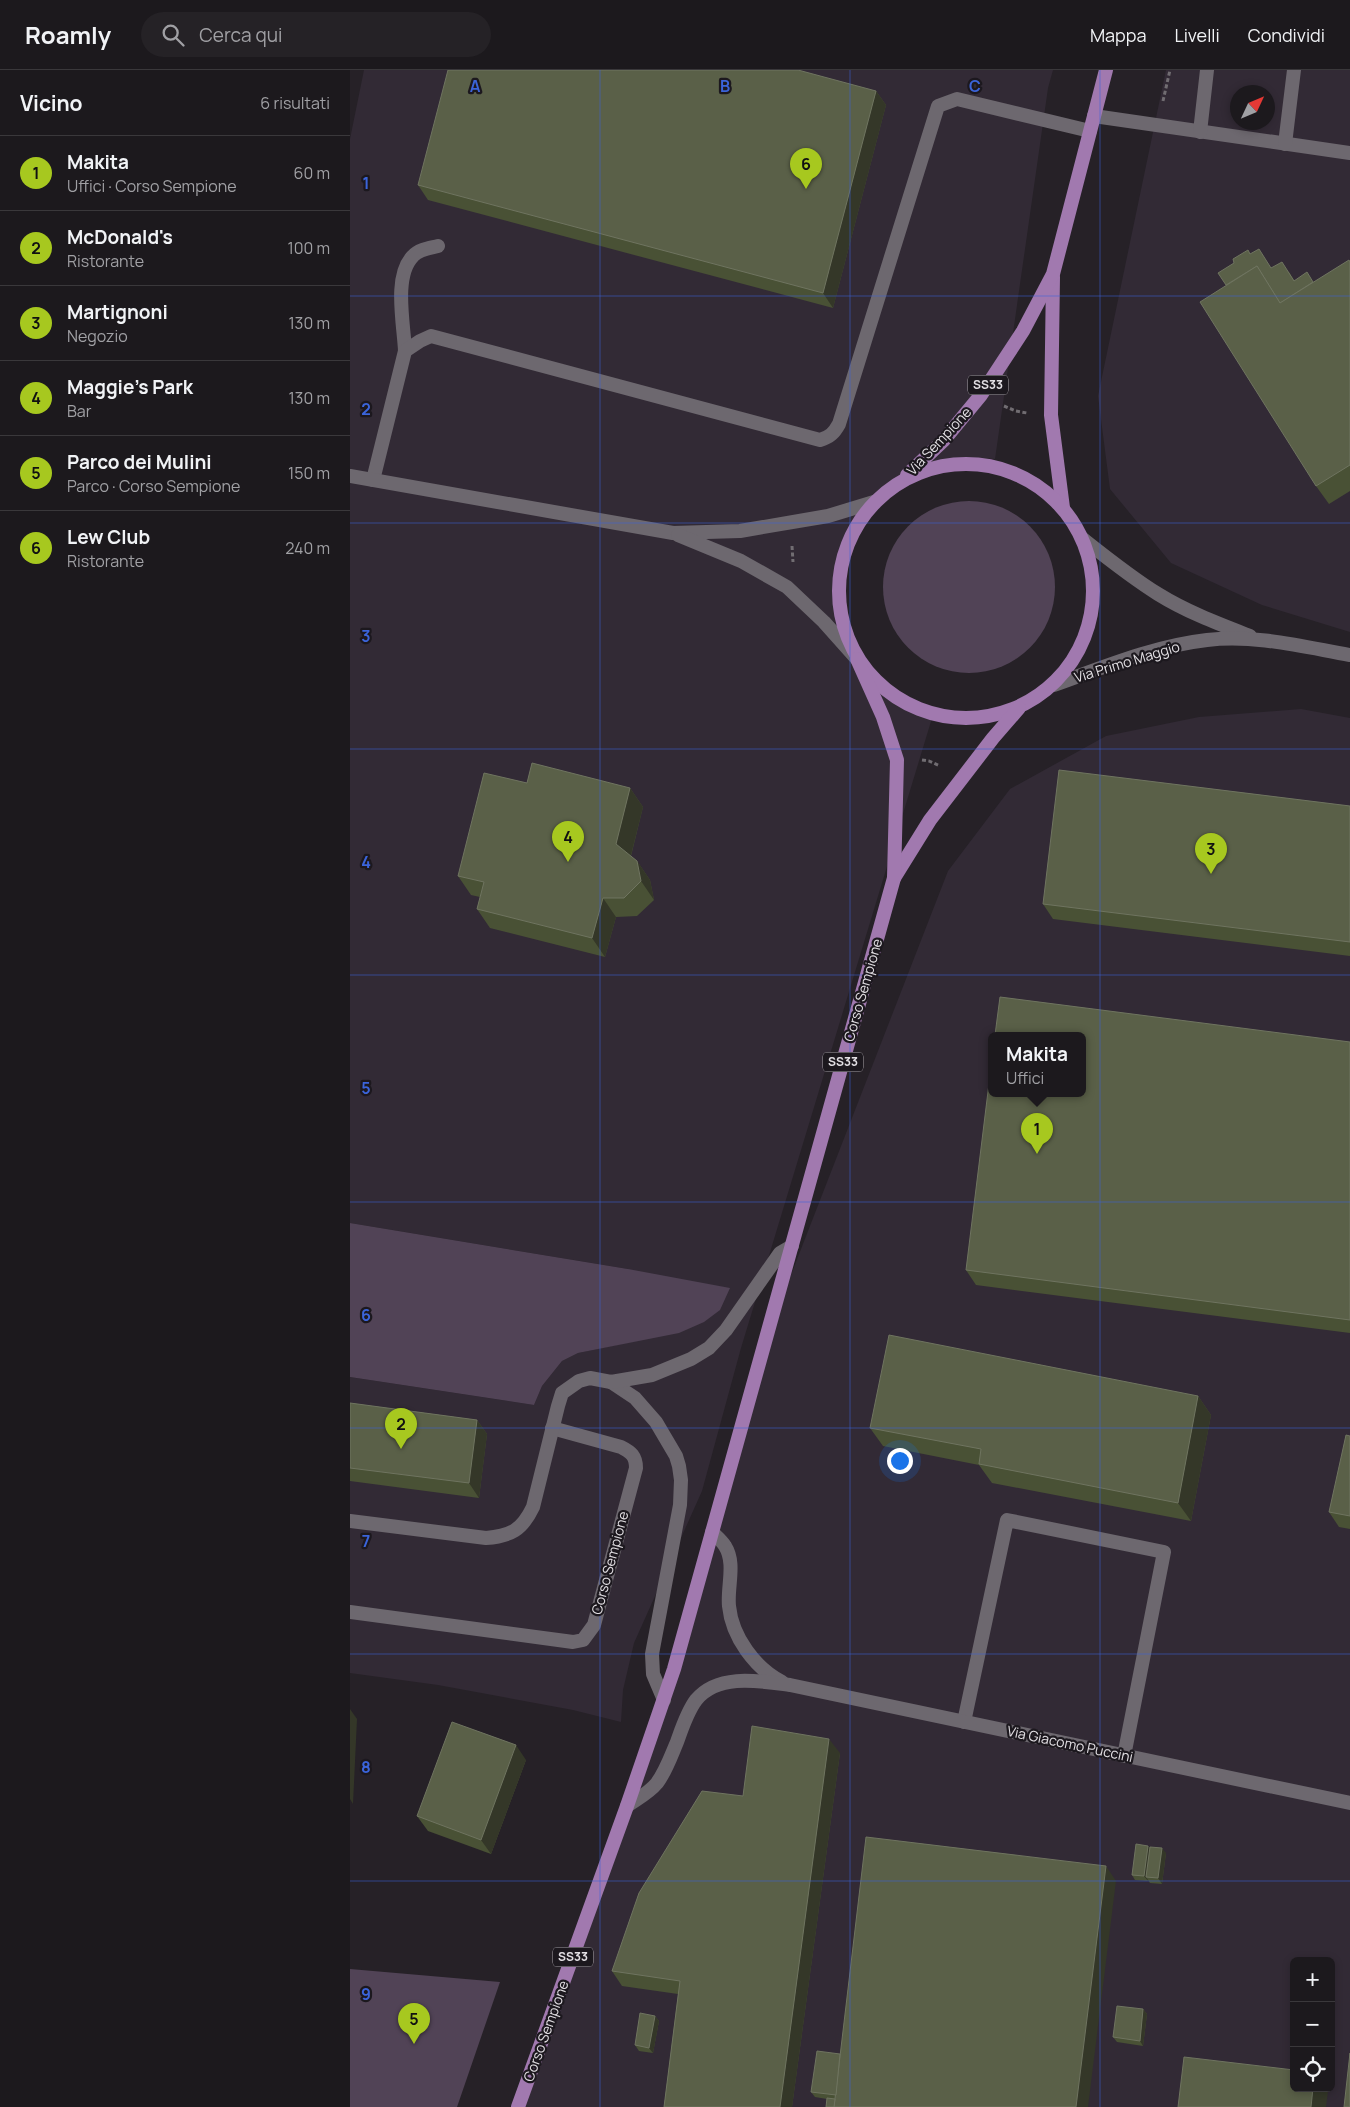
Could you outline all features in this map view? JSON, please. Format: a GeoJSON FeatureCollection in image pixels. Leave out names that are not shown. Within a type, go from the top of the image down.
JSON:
{"type":"FeatureCollection","features":[{"type":"Feature","properties":{"kind":"main road","name":"Via Sempione"},"geometry":{"type":"LineString","coordinates":[[901,480],[943,441],[981,395],[1024,331],[1053,274],[1106,70]]}},
{"type":"Feature","properties":{"kind":"main road","name":"Via Sempione"},"geometry":{"type":"LineString","coordinates":[[1053,274],[1051,415],[1063,508]]}},
{"type":"Feature","properties":{"kind":"main road","name":"SS33"},"geometry":{"type":"LineString","coordinates":[[968,463],[1002,468],[1036,484],[1063,508],[1083,539],[1093,574],[1093,611],[1080,651],[1054,684],[1020,708],[979,719],[937,716],[906,704],[878,685],[857,659],[843,628],[838,595],[841,562],[853,530],[874,502],[901,480],[934,467],[968,463]]}},
{"type":"Feature","properties":{"kind":"main road","name":"Corso Sempione"},"geometry":{"type":"LineString","coordinates":[[518,2107],[664,1700],[894,878],[897,760],[883,717],[857,659]]}},
{"type":"Feature","properties":{"kind":"main road","name":"Corso Sempione"},"geometry":{"type":"LineString","coordinates":[[894,878],[930,820],[963,776],[1020,708]]}},
{"type":"Feature","properties":{"kind":"street"},"geometry":{"type":"LineString","coordinates":[[1200,132],[1207,70]]}},
{"type":"Feature","properties":{"kind":"street"},"geometry":{"type":"LineString","coordinates":[[1286,144],[1294,70]]}},
{"type":"Feature","properties":{"kind":"street"},"geometry":{"type":"LineString","coordinates":[[405,352],[420,341],[431,336],[820,440],[831,435],[839,424],[938,106],[957,98],[1090,131]]}},
{"type":"Feature","properties":{"kind":"street"},"geometry":{"type":"LineString","coordinates":[[1094,116],[1350,153]]}},
{"type":"Feature","properties":{"kind":"street"},"geometry":{"type":"LineString","coordinates":[[373,480],[405,352],[401,284],[405,269],[413,255],[422,250],[438,246]]}},
{"type":"Feature","properties":{"kind":"street"},"geometry":{"type":"LineString","coordinates":[[350,476],[673,533],[740,531],[828,516],[874,502]]}},
{"type":"Feature","properties":{"kind":"street"},"geometry":{"type":"LineString","coordinates":[[673,533],[741,561],[787,587],[824,622],[857,659]]}},
{"type":"Feature","properties":{"kind":"street","name":"Via Primo Maggio"},"geometry":{"type":"LineString","coordinates":[[1083,539],[1122,570],[1159,595],[1205,619],[1260,640]]}},
{"type":"Feature","properties":{"kind":"street","name":"Via Primo Maggio"},"geometry":{"type":"LineString","coordinates":[[1054,684],[1149,652],[1208,640],[1260,640],[1350,655]]}},
{"type":"Feature","properties":{"kind":"street"},"geometry":{"type":"LineString","coordinates":[[350,1520],[486,1538],[516,1531],[527,1520],[533,1507],[552,1428],[562,1393],[567,1387],[578,1381],[590,1378],[611,1382],[652,1375],[691,1359],[710,1348],[726,1330],[740,1307],[780,1253],[792,1246]]}},
{"type":"Feature","properties":{"kind":"street"},"geometry":{"type":"LineString","coordinates":[[611,1382],[635,1398],[656,1422],[676,1456],[679,1466],[680,1505],[652,1654],[653,1674],[664,1700]]}},
{"type":"Feature","properties":{"kind":"street","name":"Corso Sempione"},"geometry":{"type":"LineString","coordinates":[[350,1612],[573,1642],[582,1640],[594,1625],[636,1468],[636,1459],[621,1446],[552,1428]]}},
{"type":"Feature","properties":{"kind":"street"},"geometry":{"type":"LineString","coordinates":[[964,1722],[1006,1520],[1164,1552],[1124,1756]]}},
{"type":"Feature","properties":{"kind":"street"},"geometry":{"type":"LineString","coordinates":[[712,1532],[725,1546],[729,1555],[729,1608],[741,1641],[765,1670],[790,1685]]}},
{"type":"Feature","properties":{"kind":"street"},"geometry":{"type":"LineString","coordinates":[[627,1806],[652,1789],[658,1782],[665,1771],[690,1710],[705,1692],[715,1686],[731,1682],[765,1682],[790,1685]]}},
{"type":"Feature","properties":{"kind":"street","name":"Via Giacomo Puccini"},"geometry":{"type":"LineString","coordinates":[[790,1685],[1350,1803]]}},
{"type":"Feature","properties":{"kind":"path"},"geometry":{"type":"LineString","coordinates":[[1158,126],[1170,70]]}},
{"type":"Feature","properties":{"kind":"path"},"geometry":{"type":"LineString","coordinates":[[981,395],[1016,412],[1051,415]]}},
{"type":"Feature","properties":{"kind":"path"},"geometry":{"type":"LineString","coordinates":[[787,587],[794,558],[788,523]]}},
{"type":"Feature","properties":{"kind":"path"},"geometry":{"type":"LineString","coordinates":[[897,760],[929,761],[963,776]]}},
{"type":"Feature","properties":{"kind":"shaded area"},"geometry":{"type":"Polygon","coordinates":[[[364,70],[1053,70],[1048,88],[995,459],[971,457],[934,461],[900,476],[868,500],[846,532],[835,565],[833,592],[839,631],[872,685],[902,707],[932,718],[741,1348],[702,1491],[634,1643],[623,1690],[621,1722],[573,1710],[438,1685],[350,1673],[350,1377],[534,1405],[542,1386],[562,1361],[578,1353],[640,1340],[628,1269],[350,1223],[350,139],[364,70]]]}},
{"type":"Feature","properties":{"kind":"shaded area"},"geometry":{"type":"Polygon","coordinates":[[[1166,70],[1350,70],[1350,632],[1262,605],[1171,563],[1110,489],[1098,396],[1166,70]]]}},
{"type":"Feature","properties":{"kind":"shaded area"},"geometry":{"type":"Polygon","coordinates":[[[977,501],[994,504],[1010,511],[1024,520],[1036,532],[1052,562],[1055,587],[1054,604],[1049,620],[1036,642],[1024,654],[994,670],[961,673],[944,670],[928,663],[914,654],[902,642],[886,612],[883,579],[886,562],[893,546],[902,532],[914,520],[944,504],[977,501]]]}},
{"type":"Feature","properties":{"kind":"shaded area"},"geometry":{"type":"Polygon","coordinates":[[[1301,709],[1350,718],[1350,2107],[522,2107],[680,1663],[782,1298],[948,871],[1010,789],[1106,736],[1199,717],[1301,709]]]}},
{"type":"Feature","properties":{"kind":"shaded area"},"geometry":{"type":"Polygon","coordinates":[[[350,1223],[628,1269],[730,1288],[720,1310],[704,1322],[679,1333],[578,1353],[562,1361],[542,1386],[534,1405],[350,1377],[350,1223]]]}},
{"type":"Feature","properties":{"kind":"shaded area"},"geometry":{"type":"Polygon","coordinates":[[[350,1969],[500,1982],[457,2107],[350,2107],[350,1969]]]}},
{"type":"Feature","properties":{"kind":"building"},"geometry":{"type":"Polygon","coordinates":[[[448,70],[798,70],[876,91],[823,293],[418,185],[448,70]]]}},
{"type":"Feature","properties":{"kind":"building"},"geometry":{"type":"Polygon","coordinates":[[[1259,249],[1271,268],[1282,262],[1294,281],[1307,272],[1313,282],[1280,303],[1257,266],[1226,285],[1218,273],[1234,263],[1233,259],[1248,250],[1250,254],[1259,249]]]}},
{"type":"Feature","properties":{"kind":"building"},"geometry":{"type":"Polygon","coordinates":[[[1349,260],[1350,465],[1316,486],[1200,302],[1257,266],[1280,303],[1349,260]]]}},
{"type":"Feature","properties":{"kind":"building"},"geometry":{"type":"Polygon","coordinates":[[[532,763],[630,788],[616,844],[637,861],[641,881],[624,898],[603,898],[592,938],[477,909],[484,882],[458,876],[484,773],[527,783],[532,763]]]}},
{"type":"Feature","properties":{"kind":"building"},"geometry":{"type":"Polygon","coordinates":[[[1059,770],[1350,806],[1350,942],[1043,904],[1059,770]]]}},
{"type":"Feature","properties":{"kind":"building"},"geometry":{"type":"Polygon","coordinates":[[[1000,997],[1350,1042],[1350,1320],[966,1270],[988,1091],[988,1097],[1086,1097],[1086,1032],[995,1032],[1000,997]]]}},
{"type":"Feature","properties":{"kind":"building"},"geometry":{"type":"Polygon","coordinates":[[[889,1335],[1198,1396],[1178,1503],[979,1464],[981,1449],[870,1428],[889,1335]]]}},
{"type":"Feature","properties":{"kind":"building"},"geometry":{"type":"Polygon","coordinates":[[[350,1403],[477,1420],[469,1483],[350,1468],[350,1403]]]}},
{"type":"Feature","properties":{"kind":"building"},"geometry":{"type":"Polygon","coordinates":[[[1346,1435],[1350,1436],[1350,1516],[1329,1512],[1346,1435]]]}},
{"type":"Feature","properties":{"kind":"building"},"geometry":{"type":"Polygon","coordinates":[[[452,1722],[516,1745],[481,1840],[417,1816],[452,1722]]]}},
{"type":"Feature","properties":{"kind":"building"},"geometry":{"type":"Polygon","coordinates":[[[752,1726],[829,1739],[780,2107],[664,2107],[680,1981],[612,1971],[639,1893],[702,1791],[743,1796],[752,1726]]]}},
{"type":"Feature","properties":{"kind":"building"},"geometry":{"type":"Polygon","coordinates":[[[866,1837],[1106,1866],[1076,2107],[834,2107],[866,1837]]]}},
{"type":"Feature","properties":{"kind":"building"},"geometry":{"type":"Polygon","coordinates":[[[1136,1844],[1148,1846],[1144,1876],[1132,1875],[1136,1844]]]}},
{"type":"Feature","properties":{"kind":"building"},"geometry":{"type":"Polygon","coordinates":[[[1150,1847],[1162,1848],[1158,1878],[1146,1877],[1150,1847]]]}},
{"type":"Feature","properties":{"kind":"building"},"geometry":{"type":"Polygon","coordinates":[[[1117,2006],[1143,2009],[1140,2041],[1113,2037],[1117,2006]]]}},
{"type":"Feature","properties":{"kind":"building"},"geometry":{"type":"Polygon","coordinates":[[[640,2013],[655,2016],[649,2048],[635,2045],[640,2013]]]}},
{"type":"Feature","properties":{"kind":"building"},"geometry":{"type":"Polygon","coordinates":[[[817,2051],[840,2054],[836,2095],[811,2092],[817,2051]]]}},
{"type":"Feature","properties":{"kind":"building"},"geometry":{"type":"Polygon","coordinates":[[[1350,2053],[1350,2107],[1344,2107],[1350,2053]]]}},
{"type":"Feature","properties":{"kind":"building"},"geometry":{"type":"Polygon","coordinates":[[[1184,2057],[1290,2070],[1290,2092],[1313,2092],[1311,2107],[1178,2107],[1184,2057]]]}},
{"type":"Feature","properties":{"kind":"building"},"geometry":{"type":"Polygon","coordinates":[[[827,2098],[835,2099],[834,2107],[826,2107],[827,2098]]]}},
{"type":"Feature","properties":{"kind":"place","name":"Lew Club"},"geometry":{"type":"Point","coordinates":[806,189]}},
{"type":"Feature","properties":{"kind":"place","name":"Maggie's Park"},"geometry":{"type":"Point","coordinates":[568,862]}},
{"type":"Feature","properties":{"kind":"place","name":"Martignoni"},"geometry":{"type":"Point","coordinates":[1211,874]}},
{"type":"Feature","properties":{"kind":"place","name":"Makita"},"geometry":{"type":"Point","coordinates":[1037,1154]}},
{"type":"Feature","properties":{"kind":"place","name":"McDonald's"},"geometry":{"type":"Point","coordinates":[401,1449]}},
{"type":"Feature","properties":{"kind":"place","name":"Parco dei Mulini"},"geometry":{"type":"Point","coordinates":[414,2044]}}]}
